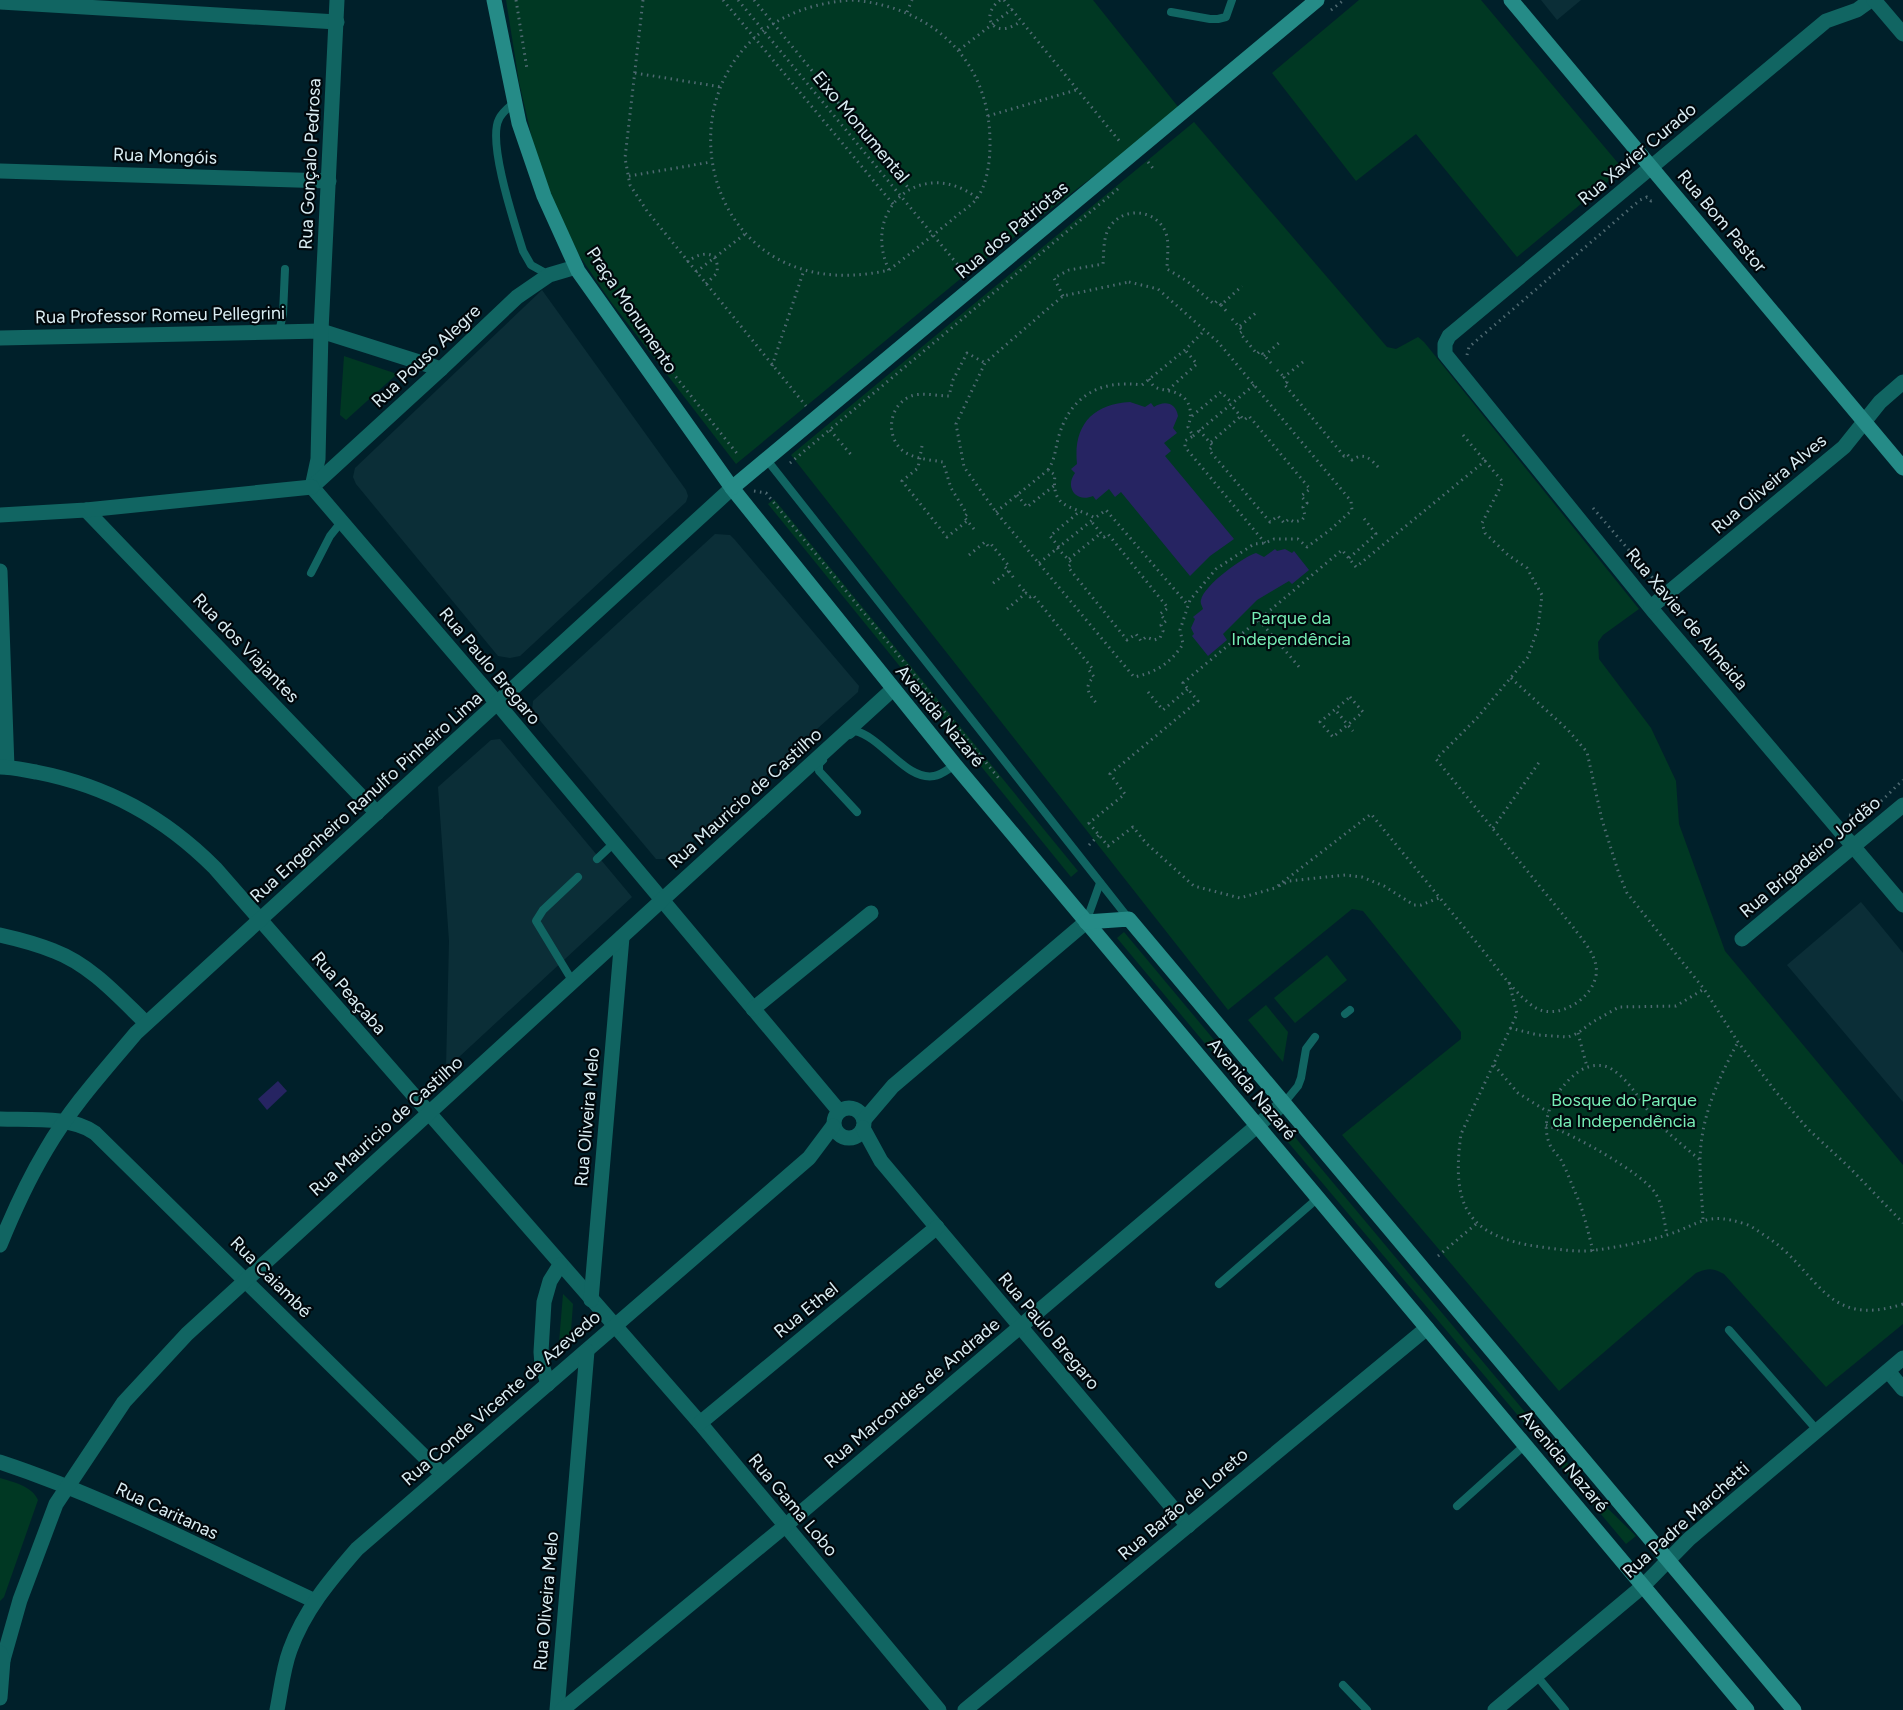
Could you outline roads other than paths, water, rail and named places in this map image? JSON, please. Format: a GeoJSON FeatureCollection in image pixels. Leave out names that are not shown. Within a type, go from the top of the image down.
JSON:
{"type":"FeatureCollection","features":[{"type":"Feature","properties":{"kind":"main road","name":"Praça Monumento"},"geometry":{"type":"LineString","coordinates":[[494,0],[519,123],[544,196],[576,267],[732,488]]}},
{"type":"Feature","properties":{"kind":"main road","name":"Rua dos Patriotas"},"geometry":{"type":"LineString","coordinates":[[732,488],[1317,0]]}},
{"type":"Feature","properties":{"kind":"main road","name":"Rua Bom Pastor"},"geometry":{"type":"LineString","coordinates":[[1511,0],[1903,468]]}},
{"type":"Feature","properties":{"kind":"main road","name":"Avenida Nazaré"},"geometry":{"type":"LineString","coordinates":[[732,488],[892,690],[1748,1710]]}},
{"type":"Feature","properties":{"kind":"main road","name":"Avenida Nazaré"},"geometry":{"type":"LineString","coordinates":[[1129,919],[1794,1710]]}},
{"type":"Feature","properties":{"kind":"main road"},"geometry":{"type":"LineString","coordinates":[[1086,922],[1129,919]]}},
{"type":"Feature","properties":{"kind":"street","name":"Rua Gonçalo Pedrosa"},"geometry":{"type":"LineString","coordinates":[[312,487],[318,459],[321,331],[338,0]]}},
{"type":"Feature","properties":{"kind":"street"},"geometry":{"type":"LineString","coordinates":[[1855,0],[1870,0],[1903,34]]}},
{"type":"Feature","properties":{"kind":"street","name":"Rua Xavier Curado"},"geometry":{"type":"LineString","coordinates":[[1445,354],[1444,344],[1449,336],[1826,21],[1857,10],[1870,0]]}},
{"type":"Feature","properties":{"kind":"street"},"geometry":{"type":"LineString","coordinates":[[0,2],[337,22]]}},
{"type":"Feature","properties":{"kind":"street","name":"Rua Mongóis"},"geometry":{"type":"LineString","coordinates":[[0,171],[329,181]]}},
{"type":"Feature","properties":{"kind":"street","name":"Rua Pouso Alegre"},"geometry":{"type":"LineString","coordinates":[[312,487],[517,297],[549,275],[576,267]]}},
{"type":"Feature","properties":{"kind":"street","name":"Rua Professor Romeu Pellegrini"},"geometry":{"type":"LineString","coordinates":[[0,338],[321,331],[441,369]]}},
{"type":"Feature","properties":{"kind":"street","name":"Rua Xavier de Almeida"},"geometry":{"type":"LineString","coordinates":[[1445,354],[1650,607],[1903,905]]}},
{"type":"Feature","properties":{"kind":"street","name":"Rua Oliveira Alves"},"geometry":{"type":"LineString","coordinates":[[1650,607],[1844,447],[1880,402],[1903,382]]}},
{"type":"Feature","properties":{"kind":"street"},"geometry":{"type":"LineString","coordinates":[[0,515],[86,510],[312,487]]}},
{"type":"Feature","properties":{"kind":"street","name":"Rua Paulo Bregaro"},"geometry":{"type":"LineString","coordinates":[[312,487],[497,703],[753,1009],[845,1109]]}},
{"type":"Feature","properties":{"kind":"street","name":"Rua Engenheiro Ranulfo Pinheiro Lima"},"geometry":{"type":"LineString","coordinates":[[0,1245],[46,1149],[87,1090],[136,1032],[732,488]]}},
{"type":"Feature","properties":{"kind":"street","name":"Rua dos Viajantes"},"geometry":{"type":"LineString","coordinates":[[86,510],[377,813]]}},
{"type":"Feature","properties":{"kind":"street"},"geometry":{"type":"LineString","coordinates":[[0,571],[4,767]]}},
{"type":"Feature","properties":{"kind":"street","name":"Rua Mauricio de Castilho"},"geometry":{"type":"LineString","coordinates":[[0,1698],[2,1657],[38,1547],[56,1504],[124,1402],[187,1334],[892,690]]}},
{"type":"Feature","properties":{"kind":"street","name":"Rua Peaçaba"},"geometry":{"type":"LineString","coordinates":[[4,767],[58,776],[92,787],[128,802],[166,825],[190,844],[215,868],[615,1326]]}},
{"type":"Feature","properties":{"kind":"street","name":"Rua Brigadeiro Jordão"},"geometry":{"type":"LineString","coordinates":[[1742,939],[1903,805]]}},
{"type":"Feature","properties":{"kind":"street"},"geometry":{"type":"LineString","coordinates":[[753,1009],[871,913]]}},
{"type":"Feature","properties":{"kind":"street","name":"Rua Conde Vicente de Azevedo"},"geometry":{"type":"LineString","coordinates":[[278,1710],[289,1651],[326,1584],[357,1549],[809,1158],[857,1131],[893,1086],[1086,922]]}},
{"type":"Feature","properties":{"kind":"street"},"geometry":{"type":"LineString","coordinates":[[0,935],[56,951],[82,966],[107,985],[147,1023]]}},
{"type":"Feature","properties":{"kind":"street","name":"Rua Oliveira Melo"},"geometry":{"type":"LineString","coordinates":[[591,1300],[622,937]]}},
{"type":"Feature","properties":{"kind":"street","name":"Rua Conde Vicente de Azevedo"},"geometry":{"type":"LineString","coordinates":[[845,1109],[893,1086]]}},
{"type":"Feature","properties":{"kind":"street","name":"Rua Marcondes de Andrade"},"geometry":{"type":"LineString","coordinates":[[562,1710],[785,1526],[1284,1103]]}},
{"type":"Feature","properties":{"kind":"street"},"geometry":{"type":"LineString","coordinates":[[845,1109],[859,1112],[857,1131],[838,1135],[833,1126],[834,1118],[845,1109]]}},
{"type":"Feature","properties":{"kind":"street","name":"Rua Caiambé"},"geometry":{"type":"LineString","coordinates":[[0,1119],[65,1122],[84,1125],[95,1133],[442,1474]]}},
{"type":"Feature","properties":{"kind":"street","name":"Rua Conde Vicente de Azevedo"},"geometry":{"type":"LineString","coordinates":[[809,1158],[833,1126]]}},
{"type":"Feature","properties":{"kind":"street","name":"Rua Paulo Bregaro"},"geometry":{"type":"LineString","coordinates":[[857,1131],[1188,1526]]}},
{"type":"Feature","properties":{"kind":"street","name":"Rua Ethel"},"geometry":{"type":"LineString","coordinates":[[700,1423],[937,1227]]}},
{"type":"Feature","properties":{"kind":"street"},"geometry":{"type":"LineString","coordinates":[[549,1384],[542,1365],[541,1352],[544,1302],[550,1281],[560,1265]]}},
{"type":"Feature","properties":{"kind":"street","name":"Rua Gama Lobo"},"geometry":{"type":"LineString","coordinates":[[615,1326],[700,1423],[939,1710]]}},
{"type":"Feature","properties":{"kind":"street","name":"Rua Barão de Loreto"},"geometry":{"type":"LineString","coordinates":[[965,1710],[1426,1328]]}},
{"type":"Feature","properties":{"kind":"street","name":"Rua Oliveira Melo"},"geometry":{"type":"LineString","coordinates":[[557,1710],[587,1351]]}},
{"type":"Feature","properties":{"kind":"street","name":"Rua Padre Marchetti"},"geometry":{"type":"LineString","coordinates":[[1495,1710],[1643,1586],[1689,1539],[1903,1358]]}},
{"type":"Feature","properties":{"kind":"street"},"geometry":{"type":"LineString","coordinates":[[1888,1371],[1903,1389]]}},
{"type":"Feature","properties":{"kind":"street","name":"Rua Caritanas"},"geometry":{"type":"LineString","coordinates":[[0,1462],[67,1486],[315,1602]]}},
{"type":"Feature","properties":{"kind":"lane"},"geometry":{"type":"LineString","coordinates":[[1171,12],[1218,19],[1226,17],[1232,0]]}},
{"type":"Feature","properties":{"kind":"lane"},"geometry":{"type":"LineString","coordinates":[[514,102],[498,119],[496,129],[502,180],[528,261],[549,275]]}},
{"type":"Feature","properties":{"kind":"lane"},"geometry":{"type":"LineString","coordinates":[[279,332],[283,314],[285,269]]}},
{"type":"Feature","properties":{"kind":"lane","name":"Avenida Nazaré"},"geometry":{"type":"LineString","coordinates":[[766,460],[1129,919]]}},
{"type":"Feature","properties":{"kind":"lane"},"geometry":{"type":"LineString","coordinates":[[311,573],[330,536],[342,521]]}},
{"type":"Feature","properties":{"kind":"lane"},"geometry":{"type":"LineString","coordinates":[[856,812],[819,771],[819,764],[855,731],[873,738],[897,760],[923,776],[932,777],[941,774],[955,765]]}},
{"type":"Feature","properties":{"kind":"lane"},"geometry":{"type":"LineString","coordinates":[[597,859],[614,843]]}},
{"type":"Feature","properties":{"kind":"lane"},"geometry":{"type":"LineString","coordinates":[[573,982],[536,921],[543,910],[578,877]]}},
{"type":"Feature","properties":{"kind":"lane"},"geometry":{"type":"LineString","coordinates":[[1086,922],[1100,883]]}},
{"type":"Feature","properties":{"kind":"lane"},"geometry":{"type":"LineString","coordinates":[[1284,1103],[1302,1078],[1306,1049],[1315,1037]]}},
{"type":"Feature","properties":{"kind":"lane"},"geometry":{"type":"LineString","coordinates":[[1220,1284],[1318,1198]]}},
{"type":"Feature","properties":{"kind":"lane"},"geometry":{"type":"LineString","coordinates":[[1729,1330],[1817,1430]]}},
{"type":"Feature","properties":{"kind":"lane"},"geometry":{"type":"LineString","coordinates":[[1457,1506],[1525,1445]]}},
{"type":"Feature","properties":{"kind":"lane"},"geometry":{"type":"LineString","coordinates":[[1536,1676],[1565,1710]]}},
{"type":"Feature","properties":{"kind":"lane"},"geometry":{"type":"LineString","coordinates":[[1343,1685],[1367,1710]]}},
{"type":"Feature","properties":{"kind":"park label","name":"Parque da Independência"},"geometry":{"type":"Point","coordinates":[1291,628]}},
{"type":"Feature","properties":{"kind":"park label","name":"Bosque do Parque da Independência"},"geometry":{"type":"Point","coordinates":[1624,1110]}}]}
